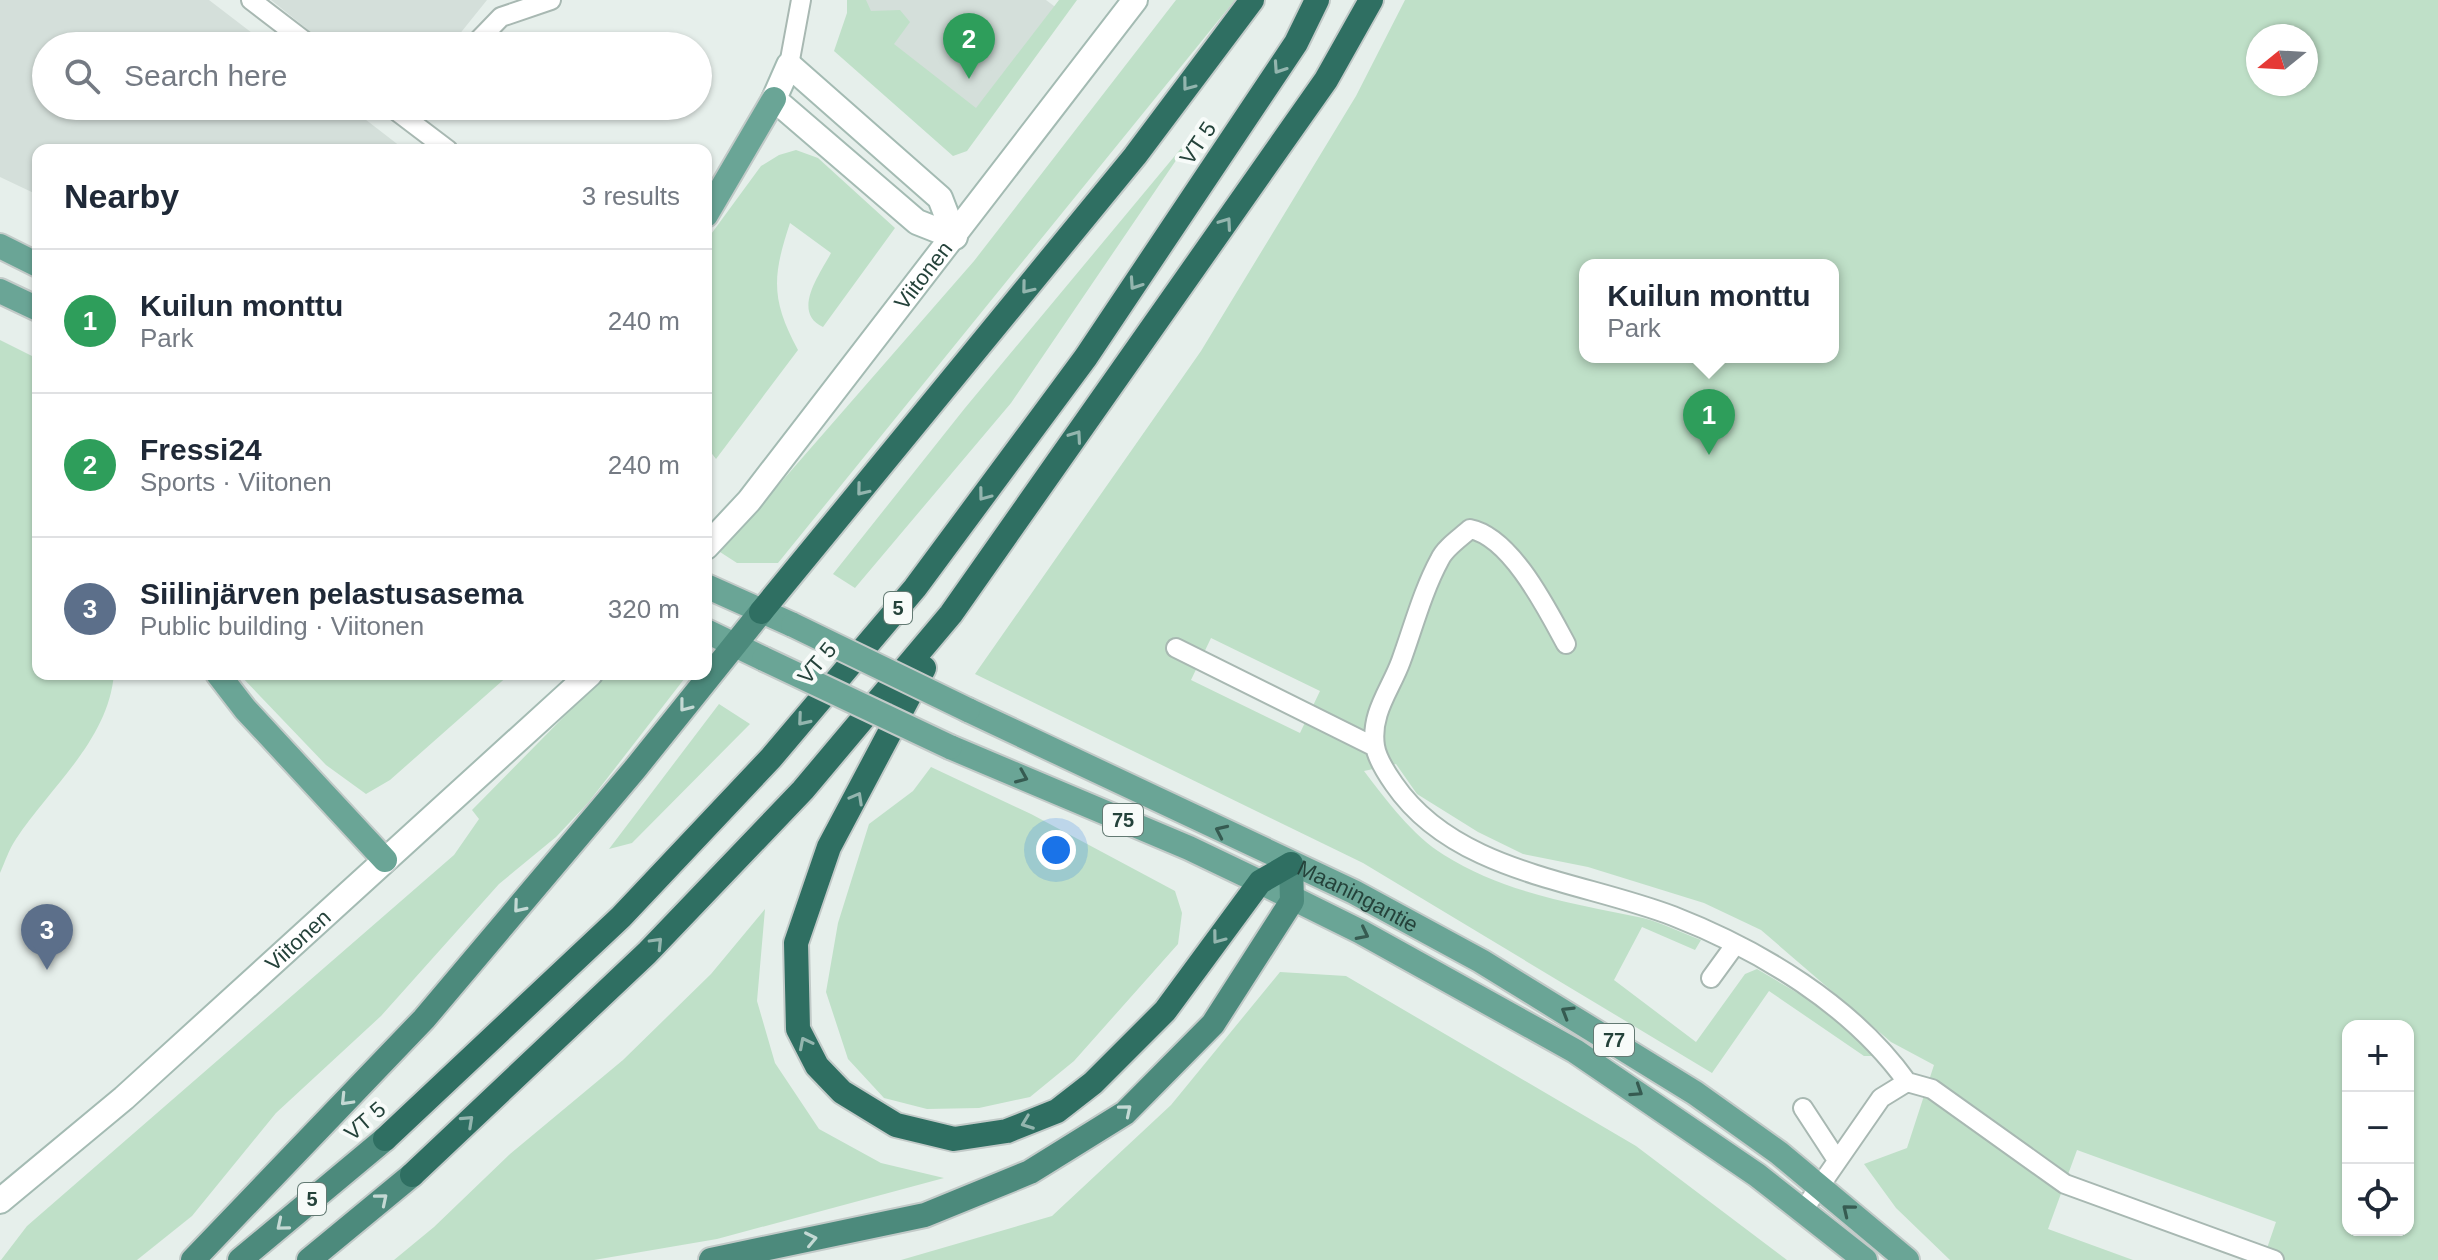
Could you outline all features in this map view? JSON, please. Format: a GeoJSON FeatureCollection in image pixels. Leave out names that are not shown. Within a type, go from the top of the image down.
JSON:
{"type":"FeatureCollection","features":[{"type":"Feature","properties":{"kind":"highway"},"geometry":{"type":"LineString","coordinates":[[712,673],[1135,156],[1252,0]]}},
{"type":"Feature","properties":{"kind":"highway","name":"VT 5"},"geometry":{"type":"LineString","coordinates":[[240,1260],[385,1139],[621,917],[771,758],[915,588],[1086,357],[1296,43],[1317,0]]}},
{"type":"Feature","properties":{"kind":"highway","name":"5"},"geometry":{"type":"LineString","coordinates":[[309,1260],[412,1175],[658,942],[803,790],[951,614],[1326,80],[1371,0]]}},
{"type":"Feature","properties":{"kind":"highway"},"geometry":{"type":"LineString","coordinates":[[711,1260],[925,1215],[1030,1172],[1125,1113],[1213,1024],[1292,901],[1291,864],[1260,882],[1165,1011],[1093,1083],[1057,1111],[1007,1131],[954,1139],[896,1125],[842,1092],[817,1066],[798,1029],[796,943],[829,847],[951,614]]}},
{"type":"Feature","properties":{"kind":"highway"},"geometry":{"type":"LineString","coordinates":[[193,1260],[424,1019],[706,680]]}},
{"type":"Feature","properties":{"kind":"main road","name":"Viitonen"},"geometry":{"type":"LineString","coordinates":[[712,541],[749,501],[1135,0]]}},
{"type":"Feature","properties":{"kind":"main road"},"geometry":{"type":"LineString","coordinates":[[712,205],[774,99],[789,65],[940,198],[955,237]]}},
{"type":"Feature","properties":{"kind":"main road"},"geometry":{"type":"LineString","coordinates":[[774,99],[917,222],[955,237]]}},
{"type":"Feature","properties":{"kind":"main road"},"geometry":{"type":"LineString","coordinates":[[0,246],[32,262]]}},
{"type":"Feature","properties":{"kind":"main road"},"geometry":{"type":"LineString","coordinates":[[0,291],[32,306]]}},
{"type":"Feature","properties":{"kind":"main road","name":"75"},"geometry":{"type":"LineString","coordinates":[[712,589],[761,612]]}},
{"type":"Feature","properties":{"kind":"main road","name":"Maaningantie"},"geometry":{"type":"LineString","coordinates":[[761,612],[1392,912],[1611,1039],[1695,1093],[1819,1186],[1907,1260]]}},
{"type":"Feature","properties":{"kind":"main road","name":"75"},"geometry":{"type":"LineString","coordinates":[[712,634],[734,645]]}},
{"type":"Feature","properties":{"kind":"main road","name":"Maaningantie"},"geometry":{"type":"LineString","coordinates":[[734,645],[950,747],[1189,848],[1292,901],[1361,932],[1575,1051],[1804,1209],[1865,1260]]}},
{"type":"Feature","properties":{"kind":"main road"},"geometry":{"type":"LineString","coordinates":[[223,680],[245,709],[385,860]]}},
{"type":"Feature","properties":{"kind":"main road","name":"Viitonen"},"geometry":{"type":"LineString","coordinates":[[0,1201],[124,1098],[583,680]]}},
{"type":"Feature","properties":{"kind":"street"},"geometry":{"type":"LineString","coordinates":[[251,0],[293,32]]}},
{"type":"Feature","properties":{"kind":"street"},"geometry":{"type":"LineString","coordinates":[[487,32],[501,17],[551,0]]}},
{"type":"Feature","properties":{"kind":"street"},"geometry":{"type":"LineString","coordinates":[[789,65],[801,0]]}},
{"type":"Feature","properties":{"kind":"street"},"geometry":{"type":"LineString","coordinates":[[414,120],[441,144]]}},
{"type":"Feature","properties":{"kind":"street"},"geometry":{"type":"LineString","coordinates":[[1566,644],[1510,553],[1483,532],[1470,529],[1441,556],[1399,669],[1377,713],[1375,747],[1388,775],[1408,805],[1446,835],[1514,868],[1673,916],[1735,945],[1826,999],[1885,1051],[1907,1082],[1932,1089],[2065,1184],[2274,1260]]}},
{"type":"Feature","properties":{"kind":"street"},"geometry":{"type":"LineString","coordinates":[[1176,648],[1375,747]]}},
{"type":"Feature","properties":{"kind":"street"},"geometry":{"type":"LineString","coordinates":[[1711,978],[1735,945]]}},
{"type":"Feature","properties":{"kind":"street"},"geometry":{"type":"LineString","coordinates":[[1804,1209],[1881,1098],[1907,1082]]}},
{"type":"Feature","properties":{"kind":"street"},"geometry":{"type":"LineString","coordinates":[[1803,1108],[1837,1160]]}},
{"type":"Feature","properties":{"kind":"shaded area"},"geometry":{"type":"Polygon","coordinates":[[[0,0],[209,0],[251,32],[32,32],[32,120],[366,120],[397,144],[32,144],[32,192],[0,177],[0,0]]]}},
{"type":"Feature","properties":{"kind":"shaded area"},"geometry":{"type":"Polygon","coordinates":[[[271,0],[487,0],[461,32],[311,32],[271,0]]]}},
{"type":"Feature","properties":{"kind":"shaded area"},"geometry":{"type":"Polygon","coordinates":[[[852,0],[1046,0],[1062,12],[967,128],[852,0]]]}},
{"type":"Feature","properties":{"kind":"green space"},"geometry":{"type":"Polygon","coordinates":[[[847,0],[866,0],[871,11],[900,10],[910,22],[894,44],[976,108],[1059,0],[1077,0],[967,151],[953,156],[834,51],[847,13],[847,0]]]}},
{"type":"Feature","properties":{"kind":"green space"},"geometry":{"type":"Polygon","coordinates":[[[1176,0],[1235,0],[778,563],[737,563],[720,552],[974,261],[1176,0]]]}},
{"type":"Feature","properties":{"kind":"green space"},"geometry":{"type":"Polygon","coordinates":[[[1405,0],[2438,0],[2438,1260],[2263,1260],[2276,1222],[2077,1150],[2048,1229],[2133,1260],[1950,1260],[1896,1208],[1864,1164],[1907,1148],[1934,1065],[1891,1042],[1761,930],[1704,903],[1588,867],[1523,854],[1478,832],[1417,794],[1396,764],[1364,771],[1421,838],[1467,868],[1515,888],[1643,918],[1701,940],[1695,950],[1642,927],[1614,980],[1696,1042],[1745,974],[1757,969],[1835,1015],[1874,1056],[1864,1056],[1769,991],[1712,1073],[1363,863],[975,674],[1201,351],[1356,96],[1405,0]],[[1211,638],[1191,680],[1300,733],[1320,691],[1211,638]]]}},
{"type":"Feature","properties":{"kind":"green space"},"geometry":{"type":"Polygon","coordinates":[[[1198,128],[1011,403],[855,588],[833,574],[965,408],[1198,128]]]}},
{"type":"Feature","properties":{"kind":"green space"},"geometry":{"type":"Polygon","coordinates":[[[796,150],[818,158],[895,228],[823,327],[809,312],[809,303],[815,282],[831,253],[790,223],[780,259],[777,288],[783,317],[798,350],[716,459],[712,454],[712,233],[761,166],[779,155],[796,150]]]}},
{"type":"Feature","properties":{"kind":"green space"},"geometry":{"type":"Polygon","coordinates":[[[0,340],[32,356],[32,680],[113,680],[101,721],[89,742],[16,839],[0,873],[0,340]]]}},
{"type":"Feature","properties":{"kind":"green space"},"geometry":{"type":"Polygon","coordinates":[[[245,680],[503,680],[390,780],[366,794],[326,765],[245,680]]]}},
{"type":"Feature","properties":{"kind":"green space"},"geometry":{"type":"Polygon","coordinates":[[[600,680],[683,680],[588,803],[556,837],[499,884],[381,1016],[276,1113],[192,1216],[137,1260],[1,1260],[27,1226],[454,855],[479,819],[472,810],[600,680]]]}},
{"type":"Feature","properties":{"kind":"green space"},"geometry":{"type":"Polygon","coordinates":[[[719,704],[750,724],[632,843],[609,849],[719,704]]]}},
{"type":"Feature","properties":{"kind":"green space"},"geometry":{"type":"Polygon","coordinates":[[[931,767],[1031,814],[1175,891],[1182,913],[1178,944],[1074,1061],[1030,1097],[979,1108],[927,1109],[884,1098],[848,1059],[826,992],[838,923],[869,824],[913,791],[931,767]]]}},
{"type":"Feature","properties":{"kind":"green space"},"geometry":{"type":"Polygon","coordinates":[[[765,909],[757,1001],[775,1063],[819,1129],[881,1163],[944,1178],[717,1239],[594,1260],[394,1260],[434,1227],[510,1154],[623,1060],[711,974],[765,909]]]}},
{"type":"Feature","properties":{"kind":"green space"},"geometry":{"type":"Polygon","coordinates":[[[1280,972],[1346,976],[1636,1146],[1787,1260],[901,1260],[1052,1216],[1171,1105],[1280,972]]]}},
{"type":"Feature","properties":{"kind":"place","name":"Fressi24"},"geometry":{"type":"Point","coordinates":[969,79]}},
{"type":"Feature","properties":{"kind":"place","name":"Kuilun monttu"},"geometry":{"type":"Point","coordinates":[1709,455]}},
{"type":"Feature","properties":{"kind":"place","name":"Siilinjärven pelastusasema"},"geometry":{"type":"Point","coordinates":[47,970]}}]}
